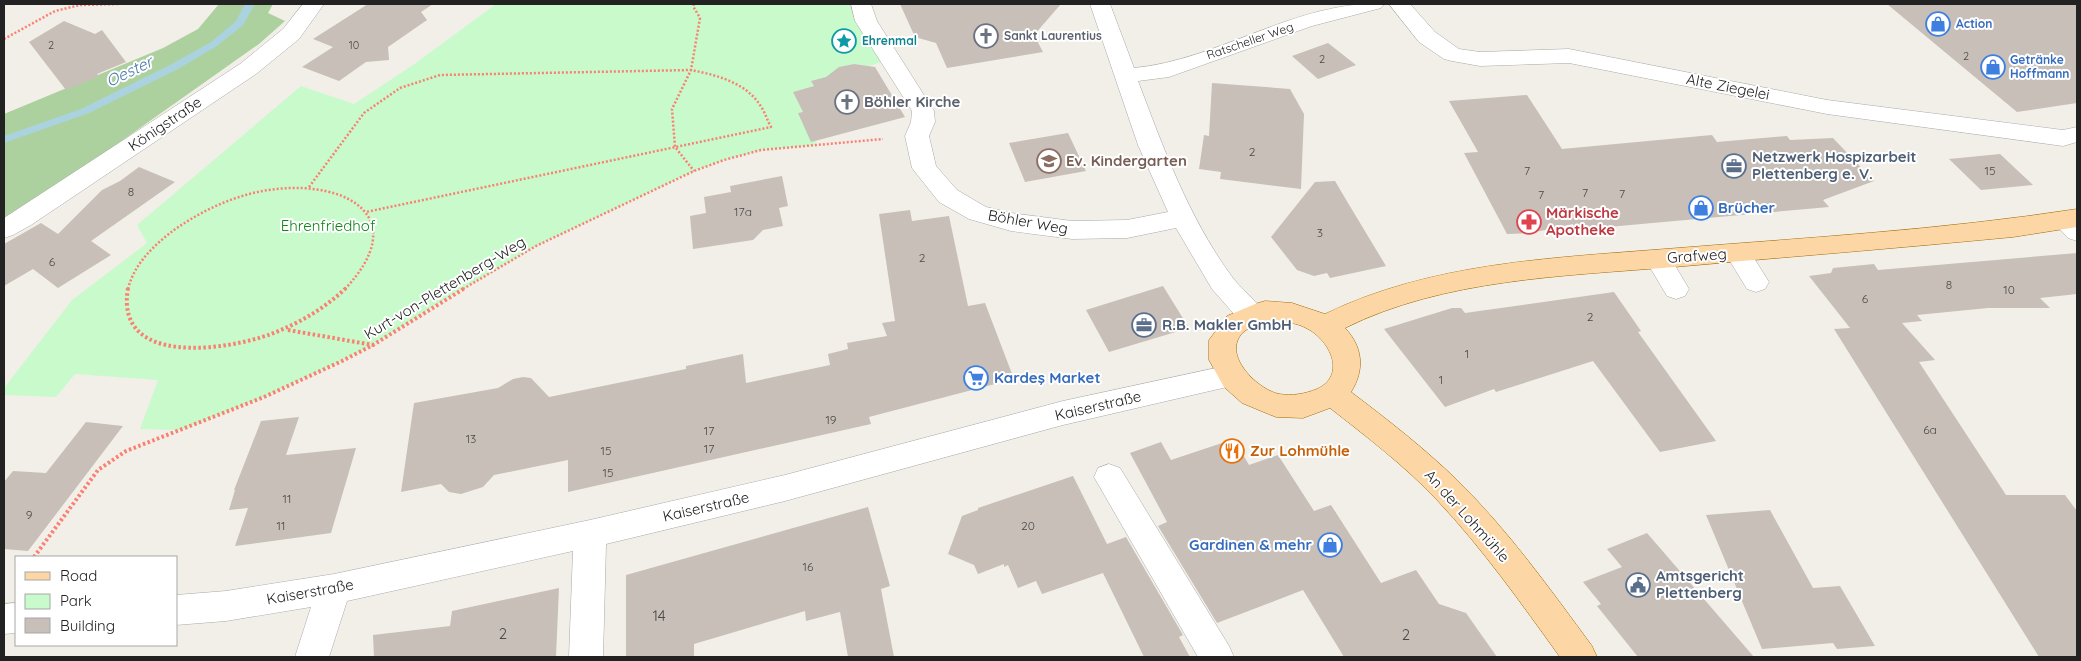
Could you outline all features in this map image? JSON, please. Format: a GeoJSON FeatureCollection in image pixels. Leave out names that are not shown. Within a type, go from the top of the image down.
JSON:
{"type":"FeatureCollection","features":[{"type":"Feature","properties":{"kind":"main road","name":"Grafweg"},"geometry":{"type":"LineString","coordinates":[[1324,326],[1364,307],[1439,284],[1556,267],[1738,254],[2073,224]]}},
{"type":"Feature","properties":{"kind":"main road"},"geometry":{"type":"LineString","coordinates":[[1265,311],[1288,312],[1307,317],[1324,326],[1337,337],[1346,355],[1345,378],[1333,394],[1309,405],[1279,405],[1250,395],[1230,376],[1222,354],[1224,340],[1234,325],[1251,315],[1265,311]]}},
{"type":"Feature","properties":{"kind":"main road","name":"An der Lohmühle"},"geometry":{"type":"LineString","coordinates":[[1333,394],[1412,457],[1446,490],[1512,565],[1580,657]]}},
{"type":"Feature","properties":{"kind":"street","name":"Königstraße"},"geometry":{"type":"LineString","coordinates":[[4,229],[22,219],[248,69],[291,34],[314,4]]}},
{"type":"Feature","properties":{"kind":"street","name":"Böhler Weg"},"geometry":{"type":"LineString","coordinates":[[861,4],[866,21],[923,111],[923,122],[917,136],[924,168],[934,182],[948,196],[978,213],[1011,222],[1072,230],[1128,229],[1183,218]]}},
{"type":"Feature","properties":{"kind":"street"},"geometry":{"type":"LineString","coordinates":[[1100,4],[1150,145],[1183,218],[1222,282],[1251,315]]}},
{"type":"Feature","properties":{"kind":"street","name":"Ratscheller Weg"},"geometry":{"type":"LineString","coordinates":[[1126,75],[1162,72],[1305,22],[1374,4]]}},
{"type":"Feature","properties":{"kind":"street","name":"Alte Ziegelei"},"geometry":{"type":"LineString","coordinates":[[1399,4],[1427,37],[1452,54],[1480,59],[1568,56],[1827,107],[2063,138],[2077,135]]}},
{"type":"Feature","properties":{"kind":"street"},"geometry":{"type":"LineString","coordinates":[[1738,254],[1756,282]]}},
{"type":"Feature","properties":{"kind":"street"},"geometry":{"type":"LineString","coordinates":[[1658,259],[1676,289]]}},
{"type":"Feature","properties":{"kind":"street","name":"Kaiserstraße"},"geometry":{"type":"LineString","coordinates":[[178,610],[226,606],[334,589],[590,534],[785,488],[1063,413],[1230,376]]}},
{"type":"Feature","properties":{"kind":"street"},"geometry":{"type":"LineString","coordinates":[[1109,477],[1217,657]]}},
{"type":"Feature","properties":{"kind":"street"},"geometry":{"type":"LineString","coordinates":[[586,657],[590,534]]}},
{"type":"Feature","properties":{"kind":"street"},"geometry":{"type":"LineString","coordinates":[[312,657],[334,589]]}},
{"type":"Feature","properties":{"kind":"path"},"geometry":{"type":"LineString","coordinates":[[4,38],[55,11],[80,5],[118,4]]}},
{"type":"Feature","properties":{"kind":"path"},"geometry":{"type":"LineString","coordinates":[[694,4],[693,6],[700,18],[691,70],[672,109],[675,147],[694,171]]}},
{"type":"Feature","properties":{"kind":"path"},"geometry":{"type":"LineString","coordinates":[[309,187],[364,113],[400,88],[440,75],[691,70],[722,76],[740,87],[759,103],[771,127],[366,212]]}},
{"type":"Feature","properties":{"kind":"path","name":"Kurt-von-Plettenberg-Weg"},"geometry":{"type":"LineString","coordinates":[[35,556],[98,470],[126,451],[264,397],[373,345],[442,301],[536,246],[694,171],[724,160],[761,150],[917,136]]}},
{"type":"Feature","properties":{"kind":"path"},"geometry":{"type":"LineString","coordinates":[[309,187],[340,194],[353,200],[366,212],[373,233],[369,257],[351,283],[323,308],[286,329],[244,344],[202,350],[166,346],[140,333],[126,312],[127,287],[141,261],[166,236],[199,214],[236,198],[274,189],[309,187]]}},
{"type":"Feature","properties":{"kind":"path"},"geometry":{"type":"LineString","coordinates":[[286,329],[373,345]]}},
{"type":"Feature","properties":{"kind":"green space"},"geometry":{"type":"Polygon","coordinates":[[[219,4],[273,4],[268,13],[285,21],[259,44],[4,224],[4,114],[163,48],[198,29],[219,4]]]}},
{"type":"Feature","properties":{"kind":"green space","name":"Ehrenfriedhof"},"geometry":{"type":"Polygon","coordinates":[[[496,4],[850,4],[853,17],[881,62],[869,66],[854,64],[839,67],[829,77],[811,81],[814,86],[793,92],[803,112],[798,113],[807,120],[817,145],[761,150],[724,160],[694,171],[536,246],[442,301],[373,345],[342,361],[264,397],[181,430],[140,429],[158,380],[75,374],[56,397],[4,395],[4,388],[72,300],[147,243],[137,225],[301,86],[354,104],[413,65],[496,4]]]}},
{"type":"Feature","properties":{"kind":"building"},"geometry":{"type":"Polygon","coordinates":[[[368,4],[433,4],[421,12],[427,20],[388,47],[389,60],[366,62],[339,81],[302,67],[333,47],[313,39],[368,4]]]}},
{"type":"Feature","properties":{"kind":"building","name":"Sankt Laurentius"},"geometry":{"type":"Polygon","coordinates":[[[900,4],[1061,4],[1034,35],[1043,52],[947,68],[936,43],[915,37],[900,4]]]}},
{"type":"Feature","properties":{"kind":"building"},"geometry":{"type":"Polygon","coordinates":[[[1887,4],[2077,4],[2077,103],[2017,112],[1887,4]]]}},
{"type":"Feature","properties":{"kind":"building"},"geometry":{"type":"Polygon","coordinates":[[[64,21],[95,34],[102,30],[126,62],[66,90],[29,42],[64,21]]]}},
{"type":"Feature","properties":{"kind":"building"},"geometry":{"type":"Polygon","coordinates":[[[1328,43],[1356,65],[1318,79],[1292,56],[1328,43]]]}},
{"type":"Feature","properties":{"kind":"building","name":"Böhler Kirche"},"geometry":{"type":"Polygon","coordinates":[[[854,64],[875,67],[905,117],[811,142],[798,113],[803,112],[793,92],[814,86],[811,81],[826,77],[839,67],[854,64]]]}},
{"type":"Feature","properties":{"kind":"building"},"geometry":{"type":"Polygon","coordinates":[[[1212,83],[1290,89],[1304,114],[1301,189],[1220,179],[1221,172],[1199,169],[1204,135],[1209,136],[1212,83]]]}},
{"type":"Feature","properties":{"kind":"building"},"geometry":{"type":"Polygon","coordinates":[[[1527,95],[1562,149],[1712,135],[1717,142],[1787,136],[1790,140],[1833,138],[1874,181],[1823,200],[1829,207],[1575,230],[1573,224],[1531,233],[1507,234],[1464,153],[1478,152],[1449,101],[1527,95]]]}},
{"type":"Feature","properties":{"kind":"building","name":"Ev. Kindergarten"},"geometry":{"type":"Polygon","coordinates":[[[1068,133],[1086,171],[1025,182],[1009,143],[1068,133]]]}},
{"type":"Feature","properties":{"kind":"building"},"geometry":{"type":"Polygon","coordinates":[[[2000,154],[2033,185],[1981,190],[1949,159],[2000,154]]]}},
{"type":"Feature","properties":{"kind":"building"},"geometry":{"type":"Polygon","coordinates":[[[139,167],[175,182],[91,241],[111,255],[58,288],[33,269],[4,286],[4,244],[41,223],[58,234],[102,190],[120,181],[139,167]]]}},
{"type":"Feature","properties":{"kind":"building"},"geometry":{"type":"Polygon","coordinates":[[[782,176],[788,206],[779,208],[783,226],[763,230],[753,240],[693,249],[690,216],[706,213],[704,197],[731,192],[730,186],[782,176]]]}},
{"type":"Feature","properties":{"kind":"building"},"geometry":{"type":"Polygon","coordinates":[[[1335,181],[1386,266],[1330,278],[1327,273],[1314,276],[1297,270],[1271,237],[1315,182],[1335,181]]]}},
{"type":"Feature","properties":{"kind":"building"},"geometry":{"type":"Polygon","coordinates":[[[910,210],[912,221],[949,216],[968,306],[985,303],[1014,379],[869,417],[871,424],[568,492],[568,460],[494,475],[483,487],[461,494],[449,492],[441,484],[401,492],[414,403],[498,388],[513,379],[523,377],[531,378],[549,397],[686,369],[686,366],[743,354],[746,383],[830,365],[828,354],[848,349],[847,343],[887,336],[882,323],[895,321],[879,214],[910,210]]]}},
{"type":"Feature","properties":{"kind":"building"},"geometry":{"type":"Polygon","coordinates":[[[2077,253],[2077,294],[2040,298],[2050,308],[1988,308],[1917,315],[1922,321],[1902,323],[1935,360],[1919,362],[2006,495],[2065,495],[2077,511],[2077,657],[2039,657],[1834,329],[1850,328],[1809,276],[1831,273],[1833,268],[1874,264],[1878,270],[2077,253]]]}},
{"type":"Feature","properties":{"kind":"building"},"geometry":{"type":"Polygon","coordinates":[[[1163,286],[1189,328],[1109,352],[1086,310],[1163,286]]]}},
{"type":"Feature","properties":{"kind":"building"},"geometry":{"type":"Polygon","coordinates":[[[1614,292],[1641,331],[1638,332],[1716,441],[1660,452],[1593,361],[1496,392],[1494,389],[1445,407],[1384,329],[1452,308],[1461,308],[1465,313],[1614,292]]]}},
{"type":"Feature","properties":{"kind":"building"},"geometry":{"type":"Polygon","coordinates":[[[299,417],[286,455],[356,448],[331,533],[235,546],[248,508],[229,510],[234,490],[261,421],[299,417]]]}},
{"type":"Feature","properties":{"kind":"building"},"geometry":{"type":"Polygon","coordinates":[[[86,422],[123,426],[28,551],[4,549],[4,482],[13,471],[46,473],[86,422]]]}},
{"type":"Feature","properties":{"kind":"building"},"geometry":{"type":"Polygon","coordinates":[[[1234,439],[1249,465],[1278,455],[1314,511],[1331,505],[1381,583],[1416,570],[1439,604],[1466,613],[1497,657],[1344,657],[1303,590],[1217,623],[1158,526],[1167,522],[1130,453],[1161,442],[1171,460],[1234,439]]]}},
{"type":"Feature","properties":{"kind":"building"},"geometry":{"type":"Polygon","coordinates":[[[1073,476],[1107,544],[1126,537],[1183,635],[1179,637],[1190,657],[1144,657],[1103,573],[1042,594],[1036,581],[1018,588],[1008,565],[1004,567],[1004,564],[978,574],[974,565],[948,554],[962,516],[978,510],[978,508],[1073,476]]]}},
{"type":"Feature","properties":{"kind":"building"},"geometry":{"type":"Polygon","coordinates":[[[868,507],[890,586],[881,589],[894,657],[848,657],[840,612],[806,621],[805,611],[694,644],[694,657],[626,657],[626,575],[868,507]]]}},
{"type":"Feature","properties":{"kind":"building"},"geometry":{"type":"Polygon","coordinates":[[[1770,510],[1813,588],[1840,586],[1875,646],[1837,649],[1833,643],[1762,649],[1706,515],[1770,510]]]}},
{"type":"Feature","properties":{"kind":"building"},"geometry":{"type":"Polygon","coordinates":[[[1647,533],[1754,657],[1638,657],[1597,606],[1601,604],[1583,582],[1622,567],[1607,549],[1647,533]]]}},
{"type":"Feature","properties":{"kind":"building"},"geometry":{"type":"Polygon","coordinates":[[[559,588],[556,657],[374,657],[373,635],[450,626],[452,611],[559,588]]]}},
{"type":"Feature","properties":{"kind":"waterway","name":"Oester"},"geometry":{"type":"LineString","coordinates":[[4,140],[85,111],[174,67],[214,44],[240,23],[250,4]]}},
{"type":"Feature","properties":{"kind":"place","name":"Action"},"geometry":{"type":"Point","coordinates":[1938,24]}},
{"type":"Feature","properties":{"kind":"place","name":"Sankt Laurentius"},"geometry":{"type":"Point","coordinates":[986,36]}},
{"type":"Feature","properties":{"kind":"place","name":"Ehrenmal"},"geometry":{"type":"Point","coordinates":[844,41]}},
{"type":"Feature","properties":{"kind":"place","name":"Getränke Hoffmann"},"geometry":{"type":"Point","coordinates":[1993,67]}},
{"type":"Feature","properties":{"kind":"place","name":"Böhler Kirche"},"geometry":{"type":"Point","coordinates":[847,102]}},
{"type":"Feature","properties":{"kind":"place","name":"Ev. Kindergarten"},"geometry":{"type":"Point","coordinates":[1049,161]}},
{"type":"Feature","properties":{"kind":"place","name":"Netzwerk Hospizarbeit Plettenberg e. V."},"geometry":{"type":"Point","coordinates":[1734,166]}},
{"type":"Feature","properties":{"kind":"place","name":"Brücher"},"geometry":{"type":"Point","coordinates":[1701,208]}},
{"type":"Feature","properties":{"kind":"place","name":"Märkische Apotheke"},"geometry":{"type":"Point","coordinates":[1529,222]}},
{"type":"Feature","properties":{"kind":"place","name":"R.B. Makler GmbH"},"geometry":{"type":"Point","coordinates":[1144,325]}},
{"type":"Feature","properties":{"kind":"place","name":"Kardeş Market"},"geometry":{"type":"Point","coordinates":[976,378]}},
{"type":"Feature","properties":{"kind":"place","name":"Zur Lohmühle"},"geometry":{"type":"Point","coordinates":[1232,451]}},
{"type":"Feature","properties":{"kind":"place","name":"Gardinen & mehr"},"geometry":{"type":"Point","coordinates":[1330,545]}},
{"type":"Feature","properties":{"kind":"place","name":"Amtsgericht Plettenberg"},"geometry":{"type":"Point","coordinates":[1638,585]}}]}
